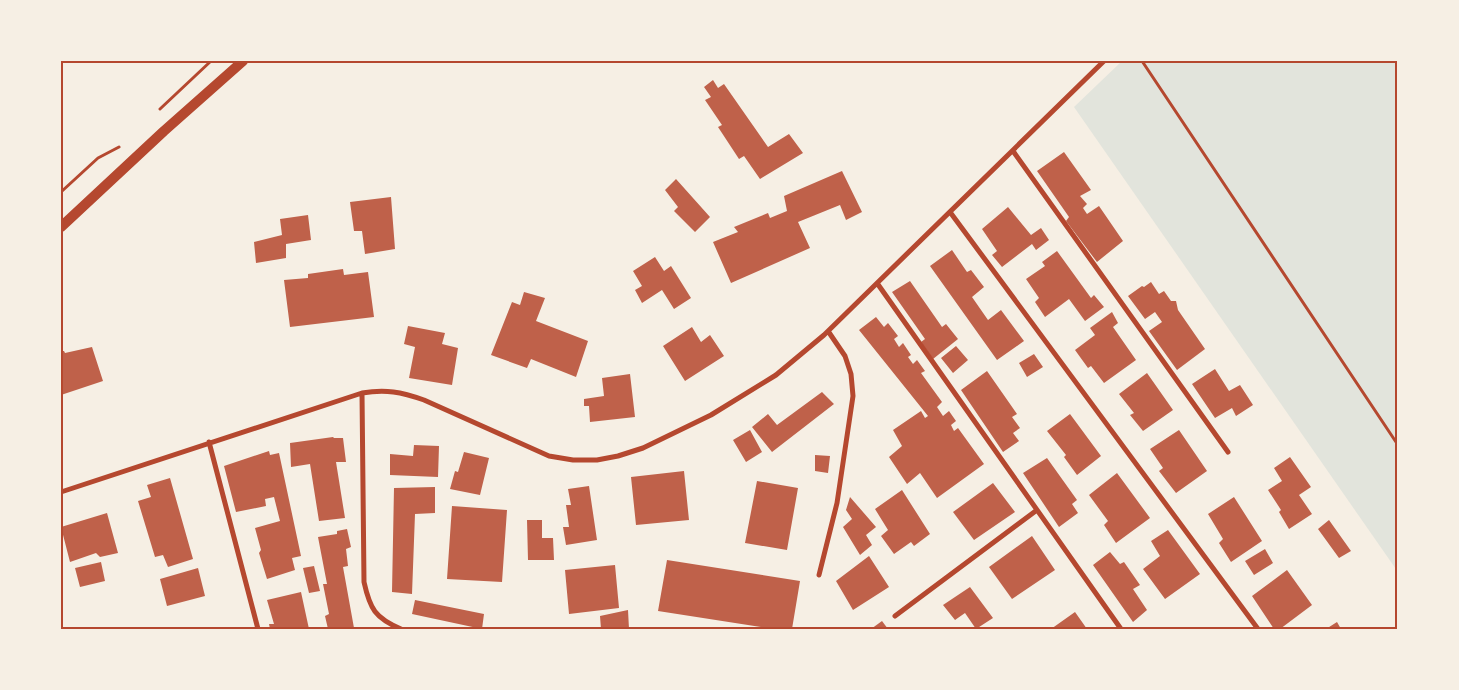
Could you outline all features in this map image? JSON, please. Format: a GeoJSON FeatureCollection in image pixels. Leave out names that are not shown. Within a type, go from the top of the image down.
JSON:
{"type":"FeatureCollection","features":[{"type":"Feature","properties":{"kind":"main road"},"geometry":{"type":"LineString","coordinates":[[61,227],[243,61]]}},
{"type":"Feature","properties":{"kind":"street"},"geometry":{"type":"LineString","coordinates":[[61,492],[362,393],[383,390],[404,393],[424,400],[549,456],[573,460],[597,460],[618,456],[642,448],[711,415],[776,375],[828,331],[1104,61]]}},
{"type":"Feature","properties":{"kind":"street"},"geometry":{"type":"LineString","coordinates":[[1013,151],[1228,452]]}},
{"type":"Feature","properties":{"kind":"street"},"geometry":{"type":"LineString","coordinates":[[950,212],[1258,629]]}},
{"type":"Feature","properties":{"kind":"street"},"geometry":{"type":"LineString","coordinates":[[877,284],[1121,629]]}},
{"type":"Feature","properties":{"kind":"street"},"geometry":{"type":"LineString","coordinates":[[819,575],[837,503],[853,396],[851,374],[845,356],[828,331]]}},
{"type":"Feature","properties":{"kind":"street"},"geometry":{"type":"LineString","coordinates":[[362,393],[364,582],[374,612],[386,622],[401,629]]}},
{"type":"Feature","properties":{"kind":"street"},"geometry":{"type":"LineString","coordinates":[[209,442],[258,629]]}},
{"type":"Feature","properties":{"kind":"street"},"geometry":{"type":"LineString","coordinates":[[895,616],[1037,510]]}},
{"type":"Feature","properties":{"kind":"path"},"geometry":{"type":"LineString","coordinates":[[154,114],[210,61]]}},
{"type":"Feature","properties":{"kind":"path"},"geometry":{"type":"LineString","coordinates":[[1142,61],[1398,445]]}},
{"type":"Feature","properties":{"kind":"path"},"geometry":{"type":"LineString","coordinates":[[61,192],[98,158],[126,141]]}},
{"type":"Feature","properties":{"kind":"shaded area"},"geometry":{"type":"Polygon","coordinates":[[[1122,61],[1398,61],[1398,572],[1074,107],[1122,61]]]}},
{"type":"Feature","properties":{"kind":"building"},"geometry":{"type":"Polygon","coordinates":[[[713,80],[718,88],[724,84],[768,147],[789,134],[803,153],[760,179],[744,156],[739,159],[718,127],[722,125],[705,100],[711,97],[704,87],[713,80]]]}},
{"type":"Feature","properties":{"kind":"building"},"geometry":{"type":"Polygon","coordinates":[[[1064,152],[1091,190],[1080,196],[1087,204],[1083,208],[1087,214],[1099,206],[1123,241],[1097,262],[1066,221],[1069,217],[1037,171],[1064,152]]]}},
{"type":"Feature","properties":{"kind":"building"},"geometry":{"type":"Polygon","coordinates":[[[842,171],[862,212],[846,220],[840,205],[798,222],[810,248],[731,283],[713,242],[738,232],[734,227],[768,213],[770,218],[787,211],[784,196],[842,171]]]}},
{"type":"Feature","properties":{"kind":"building"},"geometry":{"type":"Polygon","coordinates":[[[676,179],[710,217],[695,232],[674,211],[678,207],[665,190],[676,179]]]}},
{"type":"Feature","properties":{"kind":"building"},"geometry":{"type":"Polygon","coordinates":[[[391,197],[395,249],[365,254],[362,231],[354,231],[350,202],[391,197]]]}},
{"type":"Feature","properties":{"kind":"building"},"geometry":{"type":"Polygon","coordinates":[[[1008,207],[1031,235],[1041,228],[1049,240],[1036,250],[1032,244],[1002,267],[992,255],[997,251],[982,229],[1008,207]]]}},
{"type":"Feature","properties":{"kind":"building"},"geometry":{"type":"Polygon","coordinates":[[[308,215],[311,240],[286,244],[286,258],[256,263],[254,242],[282,235],[280,219],[308,215]]]}},
{"type":"Feature","properties":{"kind":"building"},"geometry":{"type":"Polygon","coordinates":[[[952,250],[967,272],[971,270],[984,287],[972,297],[988,320],[1001,310],[1024,341],[997,360],[930,266],[952,250]]]}},
{"type":"Feature","properties":{"kind":"building"},"geometry":{"type":"Polygon","coordinates":[[[1057,251],[1091,298],[1094,295],[1104,307],[1085,321],[1069,299],[1045,317],[1035,302],[1039,298],[1026,279],[1045,266],[1042,262],[1057,251]]]}},
{"type":"Feature","properties":{"kind":"building"},"geometry":{"type":"Polygon","coordinates":[[[655,257],[664,271],[671,266],[691,298],[674,309],[662,290],[642,303],[635,290],[642,286],[633,271],[655,257]]]}},
{"type":"Feature","properties":{"kind":"building"},"geometry":{"type":"Polygon","coordinates":[[[343,269],[344,275],[368,272],[374,317],[290,327],[284,280],[308,278],[308,274],[343,269]]]}},
{"type":"Feature","properties":{"kind":"building"},"geometry":{"type":"Polygon","coordinates":[[[910,281],[942,327],[946,324],[958,339],[933,359],[921,342],[925,339],[892,292],[910,281]]]}},
{"type":"Feature","properties":{"kind":"building"},"geometry":{"type":"Polygon","coordinates":[[[1151,282],[1159,294],[1164,291],[1171,301],[1176,301],[1178,310],[1205,349],[1177,370],[1149,331],[1162,322],[1155,312],[1145,319],[1128,296],[1151,282]]]}},
{"type":"Feature","properties":{"kind":"building"},"geometry":{"type":"Polygon","coordinates":[[[524,292],[545,298],[536,321],[588,341],[576,377],[531,359],[527,368],[491,355],[512,302],[520,305],[524,292]]]}},
{"type":"Feature","properties":{"kind":"building"},"geometry":{"type":"Polygon","coordinates":[[[1112,312],[1118,323],[1113,327],[1136,360],[1104,383],[1091,366],[1088,368],[1075,350],[1095,335],[1090,328],[1112,312]]]}},
{"type":"Feature","properties":{"kind":"building"},"geometry":{"type":"Polygon","coordinates":[[[876,317],[884,327],[888,323],[898,336],[894,339],[899,347],[903,343],[911,355],[908,357],[913,364],[917,360],[925,371],[921,373],[942,402],[937,407],[943,416],[949,411],[956,421],[951,425],[954,431],[958,428],[984,464],[937,498],[920,473],[907,484],[889,457],[902,446],[893,430],[921,411],[925,418],[928,416],[859,330],[876,317]]]}},
{"type":"Feature","properties":{"kind":"building"},"geometry":{"type":"Polygon","coordinates":[[[408,326],[445,333],[442,344],[458,348],[452,385],[409,378],[415,347],[404,344],[408,326]]]}},
{"type":"Feature","properties":{"kind":"building"},"geometry":{"type":"Polygon","coordinates":[[[692,327],[701,342],[710,335],[724,356],[685,381],[663,346],[692,327]]]}},
{"type":"Feature","properties":{"kind":"building"},"geometry":{"type":"Polygon","coordinates":[[[956,346],[968,360],[953,373],[941,358],[956,346]]]}},
{"type":"Feature","properties":{"kind":"building"},"geometry":{"type":"Polygon","coordinates":[[[92,347],[103,381],[61,395],[61,351],[65,353],[92,347]]]}},
{"type":"Feature","properties":{"kind":"building"},"geometry":{"type":"Polygon","coordinates":[[[1034,354],[1043,367],[1027,377],[1019,363],[1034,354]]]}},
{"type":"Feature","properties":{"kind":"building"},"geometry":{"type":"Polygon","coordinates":[[[1215,369],[1229,391],[1240,385],[1253,405],[1236,416],[1232,408],[1215,418],[1192,384],[1215,369]]]}},
{"type":"Feature","properties":{"kind":"building"},"geometry":{"type":"Polygon","coordinates":[[[987,371],[1017,414],[1012,417],[1020,428],[1013,433],[1019,441],[1003,452],[961,390],[987,371]]]}},
{"type":"Feature","properties":{"kind":"building"},"geometry":{"type":"Polygon","coordinates":[[[1147,373],[1173,410],[1143,431],[1130,415],[1134,413],[1119,394],[1147,373]]]}},
{"type":"Feature","properties":{"kind":"building"},"geometry":{"type":"Polygon","coordinates":[[[630,374],[635,417],[590,422],[589,406],[584,406],[584,399],[604,396],[602,378],[630,374]]]}},
{"type":"Feature","properties":{"kind":"building"},"geometry":{"type":"Polygon","coordinates":[[[822,392],[834,404],[772,452],[752,427],[768,414],[777,425],[822,392]]]}},
{"type":"Feature","properties":{"kind":"building"},"geometry":{"type":"Polygon","coordinates":[[[1070,414],[1101,456],[1077,475],[1064,457],[1066,455],[1047,431],[1070,414]]]}},
{"type":"Feature","properties":{"kind":"building"},"geometry":{"type":"Polygon","coordinates":[[[750,430],[762,452],[746,462],[733,440],[750,430]]]}},
{"type":"Feature","properties":{"kind":"building"},"geometry":{"type":"Polygon","coordinates":[[[1179,430],[1207,471],[1176,493],[1159,471],[1163,468],[1150,449],[1179,430]]]}},
{"type":"Feature","properties":{"kind":"building"},"geometry":{"type":"Polygon","coordinates":[[[333,437],[343,438],[346,462],[336,462],[345,518],[319,521],[310,464],[291,467],[290,443],[333,437]]]}},
{"type":"Feature","properties":{"kind":"building"},"geometry":{"type":"Polygon","coordinates":[[[414,445],[439,446],[438,477],[390,475],[390,454],[413,456],[414,445]]]}},
{"type":"Feature","properties":{"kind":"building"},"geometry":{"type":"Polygon","coordinates":[[[269,451],[270,455],[279,453],[301,556],[292,558],[295,570],[267,579],[259,553],[261,550],[255,528],[280,521],[274,497],[265,499],[266,506],[236,512],[224,466],[269,451]]]}},
{"type":"Feature","properties":{"kind":"building"},"geometry":{"type":"Polygon","coordinates":[[[464,452],[489,458],[480,495],[450,489],[455,471],[458,472],[464,452]]]}},
{"type":"Feature","properties":{"kind":"building"},"geometry":{"type":"Polygon","coordinates":[[[815,455],[830,456],[828,473],[815,471],[815,455]]]}},
{"type":"Feature","properties":{"kind":"building"},"geometry":{"type":"Polygon","coordinates":[[[1290,457],[1311,487],[1299,495],[1312,514],[1289,529],[1279,512],[1281,510],[1268,490],[1282,481],[1274,468],[1290,457]]]}},
{"type":"Feature","properties":{"kind":"building"},"geometry":{"type":"Polygon","coordinates":[[[1047,458],[1077,500],[1072,504],[1078,513],[1059,527],[1023,473],[1047,458]]]}},
{"type":"Feature","properties":{"kind":"building"},"geometry":{"type":"Polygon","coordinates":[[[684,471],[689,520],[636,525],[631,477],[684,471]]]}},
{"type":"Feature","properties":{"kind":"building"},"geometry":{"type":"Polygon","coordinates":[[[1117,473],[1150,518],[1116,543],[1104,525],[1108,521],[1089,495],[1117,473]]]}},
{"type":"Feature","properties":{"kind":"building"},"geometry":{"type":"Polygon","coordinates":[[[170,478],[193,559],[168,567],[163,555],[155,557],[138,501],[151,497],[147,485],[170,478]]]}},
{"type":"Feature","properties":{"kind":"building"},"geometry":{"type":"Polygon","coordinates":[[[757,481],[798,488],[787,550],[745,543],[757,481]]]}},
{"type":"Feature","properties":{"kind":"building"},"geometry":{"type":"Polygon","coordinates":[[[993,483],[1015,512],[974,540],[953,512],[993,483]]]}},
{"type":"Feature","properties":{"kind":"building"},"geometry":{"type":"Polygon","coordinates":[[[589,486],[597,540],[566,545],[563,527],[569,527],[566,505],[571,505],[568,489],[589,486]]]}},
{"type":"Feature","properties":{"kind":"building"},"geometry":{"type":"Polygon","coordinates":[[[435,487],[435,513],[415,514],[412,594],[392,592],[394,488],[435,487]]]}},
{"type":"Feature","properties":{"kind":"building"},"geometry":{"type":"Polygon","coordinates":[[[902,490],[930,534],[914,546],[911,542],[894,554],[881,536],[888,530],[875,509],[902,490]]]}},
{"type":"Feature","properties":{"kind":"building"},"geometry":{"type":"Polygon","coordinates":[[[850,497],[876,527],[866,535],[872,545],[860,555],[843,527],[852,519],[846,510],[850,497]]]}},
{"type":"Feature","properties":{"kind":"building"},"geometry":{"type":"Polygon","coordinates":[[[1234,497],[1262,541],[1231,562],[1219,543],[1223,539],[1208,514],[1234,497]]]}},
{"type":"Feature","properties":{"kind":"building"},"geometry":{"type":"Polygon","coordinates":[[[452,506],[507,510],[502,582],[447,579],[452,506]]]}},
{"type":"Feature","properties":{"kind":"building"},"geometry":{"type":"Polygon","coordinates":[[[107,513],[118,553],[100,557],[96,553],[70,562],[61,527],[107,513]]]}},
{"type":"Feature","properties":{"kind":"building"},"geometry":{"type":"Polygon","coordinates":[[[527,520],[542,520],[542,538],[553,538],[554,560],[528,560],[527,520]]]}},
{"type":"Feature","properties":{"kind":"building"},"geometry":{"type":"Polygon","coordinates":[[[1329,520],[1351,551],[1339,558],[1318,529],[1329,520]]]}},
{"type":"Feature","properties":{"kind":"building"},"geometry":{"type":"Polygon","coordinates":[[[347,529],[351,547],[346,549],[348,566],[343,567],[354,628],[328,629],[325,616],[329,614],[323,584],[327,584],[318,537],[337,534],[337,531],[347,529]]]}},
{"type":"Feature","properties":{"kind":"building"},"geometry":{"type":"Polygon","coordinates":[[[1168,530],[1200,574],[1165,599],[1143,569],[1160,556],[1151,541],[1168,530]]]}},
{"type":"Feature","properties":{"kind":"building"},"geometry":{"type":"Polygon","coordinates":[[[1032,536],[1055,570],[1012,599],[989,567],[1032,536]]]}},
{"type":"Feature","properties":{"kind":"building"},"geometry":{"type":"Polygon","coordinates":[[[1265,549],[1273,563],[1254,575],[1245,561],[1265,549]]]}},
{"type":"Feature","properties":{"kind":"building"},"geometry":{"type":"Polygon","coordinates":[[[1110,552],[1120,564],[1124,562],[1140,585],[1133,589],[1147,610],[1133,622],[1093,565],[1110,552]]]}},
{"type":"Feature","properties":{"kind":"building"},"geometry":{"type":"Polygon","coordinates":[[[869,556],[889,587],[853,610],[836,581],[869,556]]]}},
{"type":"Feature","properties":{"kind":"building"},"geometry":{"type":"Polygon","coordinates":[[[667,560],[800,581],[792,629],[773,629],[658,611],[667,560]]]}},
{"type":"Feature","properties":{"kind":"building"},"geometry":{"type":"Polygon","coordinates":[[[101,562],[105,581],[80,587],[75,568],[101,562]]]}},
{"type":"Feature","properties":{"kind":"building"},"geometry":{"type":"Polygon","coordinates":[[[615,565],[619,608],[569,614],[565,570],[615,565]]]}},
{"type":"Feature","properties":{"kind":"building"},"geometry":{"type":"Polygon","coordinates":[[[314,566],[320,591],[309,593],[303,568],[314,566]]]}},
{"type":"Feature","properties":{"kind":"building"},"geometry":{"type":"Polygon","coordinates":[[[198,568],[205,596],[167,606],[160,579],[198,568]]]}},
{"type":"Feature","properties":{"kind":"building"},"geometry":{"type":"Polygon","coordinates":[[[1287,570],[1312,605],[1280,629],[1274,629],[1252,596],[1287,570]]]}},
{"type":"Feature","properties":{"kind":"building"},"geometry":{"type":"Polygon","coordinates":[[[970,587],[993,618],[976,629],[965,613],[955,620],[943,605],[970,587]]]}},
{"type":"Feature","properties":{"kind":"building"},"geometry":{"type":"Polygon","coordinates":[[[301,592],[309,629],[270,629],[269,624],[274,624],[267,600],[301,592]]]}},
{"type":"Feature","properties":{"kind":"building"},"geometry":{"type":"Polygon","coordinates":[[[415,600],[484,614],[482,629],[412,614],[415,600]]]}},
{"type":"Feature","properties":{"kind":"building"},"geometry":{"type":"Polygon","coordinates":[[[628,610],[629,629],[601,629],[600,616],[628,610]]]}},
{"type":"Feature","properties":{"kind":"building"},"geometry":{"type":"Polygon","coordinates":[[[1075,612],[1087,629],[1051,629],[1075,612]]]}},
{"type":"Feature","properties":{"kind":"building"},"geometry":{"type":"Polygon","coordinates":[[[882,621],[888,629],[871,629],[882,621]]]}},
{"type":"Feature","properties":{"kind":"building"},"geometry":{"type":"Polygon","coordinates":[[[1337,622],[1341,629],[1326,629],[1337,622]]]}}]}
